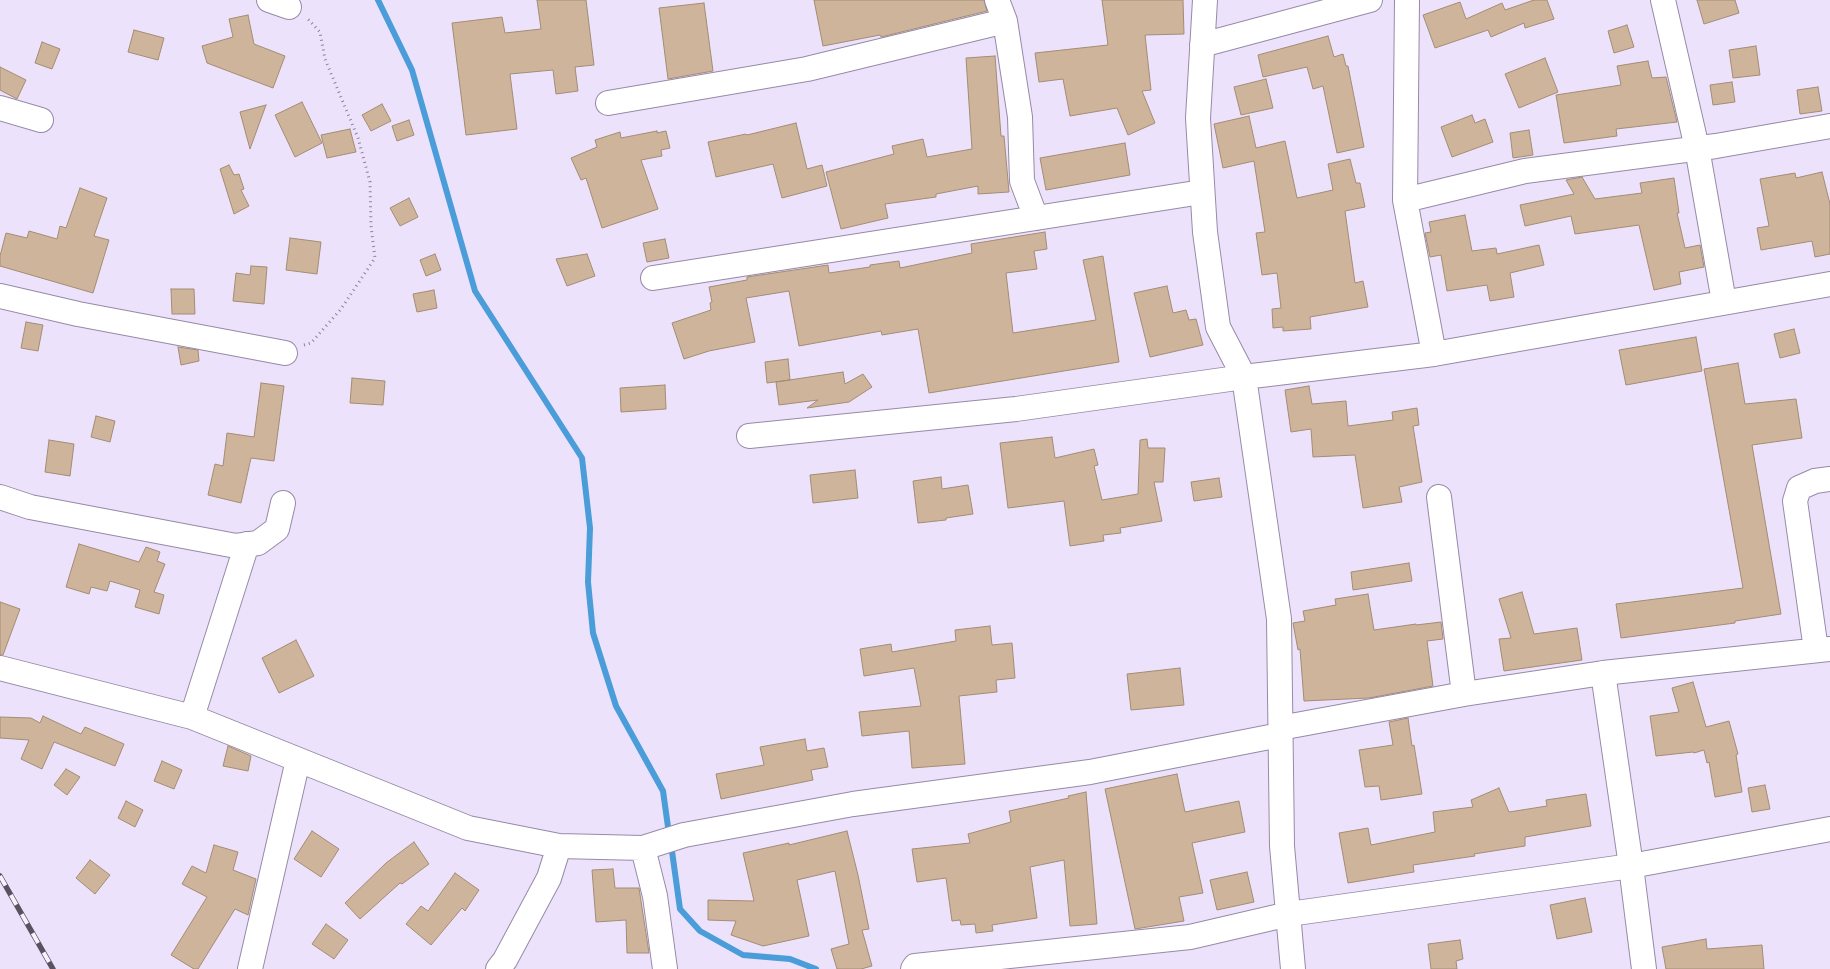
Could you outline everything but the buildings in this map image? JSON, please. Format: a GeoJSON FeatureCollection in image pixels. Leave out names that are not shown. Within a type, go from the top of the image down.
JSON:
{"type":"FeatureCollection","features":[{"type":"Feature","properties":{"kind":"street"},"geometry":{"type":"LineString","coordinates":[[1205,0],[1198,118],[1205,232],[1218,327],[1244,377],[1278,619],[1282,846],[1293,969]]}},
{"type":"Feature","properties":{"kind":"street"},"geometry":{"type":"LineString","coordinates":[[1202,45],[1370,0]]}},
{"type":"Feature","properties":{"kind":"street"},"geometry":{"type":"LineString","coordinates":[[1407,0],[1405,200],[1434,354]]}},
{"type":"Feature","properties":{"kind":"street"},"geometry":{"type":"LineString","coordinates":[[1663,0],[1697,148],[1724,302]]}},
{"type":"Feature","properties":{"kind":"street"},"geometry":{"type":"LineString","coordinates":[[608,103],[807,69],[1001,11],[1020,117],[1022,181],[1036,218]]}},
{"type":"Feature","properties":{"kind":"street"},"geometry":{"type":"LineString","coordinates":[[0,108],[42,120]]}},
{"type":"Feature","properties":{"kind":"street"},"geometry":{"type":"LineString","coordinates":[[1405,200],[1525,171],[1697,148],[1830,126]]}},
{"type":"Feature","properties":{"kind":"street"},"geometry":{"type":"LineString","coordinates":[[653,278],[1202,192]]}},
{"type":"Feature","properties":{"kind":"street"},"geometry":{"type":"LineString","coordinates":[[748,436],[1016,409],[1244,377],[1434,354],[1830,284]]}},
{"type":"Feature","properties":{"kind":"street"},"geometry":{"type":"LineString","coordinates":[[0,296],[78,314],[285,353]]}},
{"type":"Feature","properties":{"kind":"street"},"geometry":{"type":"LineString","coordinates":[[0,668],[192,717],[468,828],[559,846],[650,845],[684,835],[853,804],[1090,772],[1464,694],[1603,673],[1823,649],[1795,501],[1800,488],[1815,481],[1830,479]]}},
{"type":"Feature","properties":{"kind":"street"},"geometry":{"type":"LineString","coordinates":[[0,497],[30,507],[236,546],[258,543],[277,529],[283,503]]}},
{"type":"Feature","properties":{"kind":"street"},"geometry":{"type":"LineString","coordinates":[[1439,497],[1464,694]]}},
{"type":"Feature","properties":{"kind":"street"},"geometry":{"type":"LineString","coordinates":[[192,717],[247,544]]}},
{"type":"Feature","properties":{"kind":"street"},"geometry":{"type":"LineString","coordinates":[[1603,673],[1644,969]]}},
{"type":"Feature","properties":{"kind":"street"},"geometry":{"type":"LineString","coordinates":[[250,969],[298,760]]}},
{"type":"Feature","properties":{"kind":"street"},"geometry":{"type":"LineString","coordinates":[[913,969],[915,966],[1190,937],[1289,914],[1631,866],[1830,829]]}},
{"type":"Feature","properties":{"kind":"street"},"geometry":{"type":"LineString","coordinates":[[650,845],[665,969]]}},
{"type":"Feature","properties":{"kind":"street"},"geometry":{"type":"LineString","coordinates":[[498,969],[505,960],[549,878],[559,846]]}},
{"type":"Feature","properties":{"kind":"path"},"geometry":{"type":"LineString","coordinates":[[279,3],[305,16],[320,32],[324,59],[358,138],[370,182],[371,226],[375,258],[341,309],[310,342],[285,353]]}},
{"type":"Feature","properties":{"kind":"waterway"},"geometry":{"type":"LineString","coordinates":[[378,0],[412,70],[475,291],[582,458],[590,528],[588,582],[593,633],[616,706],[663,791],[669,834]]}},
{"type":"Feature","properties":{"kind":"waterway"},"geometry":{"type":"LineString","coordinates":[[671,844],[680,909],[700,931],[743,955],[790,959],[816,969]]}},
{"type":"Feature","properties":{"kind":"railway"},"geometry":{"type":"LineString","coordinates":[[0,876],[53,969]]}}]}
